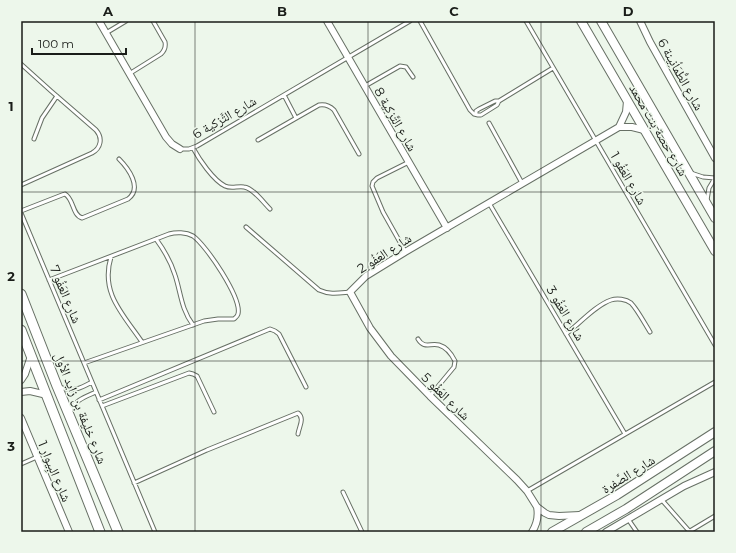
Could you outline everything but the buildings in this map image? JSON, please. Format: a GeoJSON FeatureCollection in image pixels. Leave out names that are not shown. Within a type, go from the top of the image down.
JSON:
{"type":"FeatureCollection","features":[{"type":"Feature","properties":{"kind":"main road","name":"شارع خليفة بن زايد الأول"},"geometry":{"type":"LineString","coordinates":[[21,294],[57,386],[118,532]]}},
{"type":"Feature","properties":{"kind":"main road","name":"شارع خليفة بن زايد الأول"},"geometry":{"type":"LineString","coordinates":[[21,330],[100,532]]}},
{"type":"Feature","properties":{"kind":"street","name":"شارع التَّزكية 6"},"geometry":{"type":"LineString","coordinates":[[99,21],[169,141],[180,149]]}},
{"type":"Feature","properties":{"kind":"street","name":"شارع التَّزكية 8"},"geometry":{"type":"LineString","coordinates":[[327,21],[447,228]]}},
{"type":"Feature","properties":{"kind":"street","name":"شارع حصة بنت محمد"},"geometry":{"type":"LineString","coordinates":[[581,21],[715,251]]}},
{"type":"Feature","properties":{"kind":"street","name":"شارع حصة بنت محمد"},"geometry":{"type":"LineString","coordinates":[[601,21],[715,218]]}},
{"type":"Feature","properties":{"kind":"street","name":"شارع الطُّمَأنِينة 6"},"geometry":{"type":"LineString","coordinates":[[643,22],[650,42],[715,158]]}},
{"type":"Feature","properties":{"kind":"street"},"geometry":{"type":"LineString","coordinates":[[627,100],[626,112],[620,127],[632,127],[644,130]]}},
{"type":"Feature","properties":{"kind":"street","name":"شارع العَفُو 2"},"geometry":{"type":"LineString","coordinates":[[350,292],[366,276],[405,252],[620,127]]}},
{"type":"Feature","properties":{"kind":"street","name":"شارع العَفُو 5"},"geometry":{"type":"LineString","coordinates":[[350,292],[370,328],[384,348],[430,396],[527,490],[537,507]]}},
{"type":"Feature","properties":{"kind":"street"},"geometry":{"type":"LineString","coordinates":[[21,380],[25,374],[31,354]]}},
{"type":"Feature","properties":{"kind":"street"},"geometry":{"type":"LineString","coordinates":[[21,392],[30,391],[47,395]]}},
{"type":"Feature","properties":{"kind":"street","name":"شارع البِيوار 1"},"geometry":{"type":"LineString","coordinates":[[21,418],[69,532]]}},
{"type":"Feature","properties":{"kind":"street","name":"شارع الصَّفرة"},"geometry":{"type":"LineString","coordinates":[[552,532],[617,495],[715,432]]}},
{"type":"Feature","properties":{"kind":"street"},"geometry":{"type":"LineString","coordinates":[[586,532],[626,509],[715,451]]}},
{"type":"Feature","properties":{"kind":"street"},"geometry":{"type":"LineString","coordinates":[[606,532],[684,486],[715,472]]}},
{"type":"Feature","properties":{"kind":"street"},"geometry":{"type":"LineString","coordinates":[[537,507],[545,513],[554,516],[583,515]]}},
{"type":"Feature","properties":{"kind":"street"},"geometry":{"type":"LineString","coordinates":[[532,532],[538,520],[537,507]]}},
{"type":"Feature","properties":{"kind":"lane"},"geometry":{"type":"LineString","coordinates":[[106,33],[126,21]]}},
{"type":"Feature","properties":{"kind":"lane"},"geometry":{"type":"LineString","coordinates":[[129,74],[161,54],[164,50],[165,42],[153,21]]}},
{"type":"Feature","properties":{"kind":"lane","name":"شارع التَّزكية 6"},"geometry":{"type":"LineString","coordinates":[[180,149],[193,148],[410,21]]}},
{"type":"Feature","properties":{"kind":"lane"},"geometry":{"type":"LineString","coordinates":[[420,21],[473,113],[476,114],[476,111],[495,101],[499,101],[553,68]]}},
{"type":"Feature","properties":{"kind":"lane","name":"شارع العَفُو 1"},"geometry":{"type":"LineString","coordinates":[[526,21],[715,345]]}},
{"type":"Feature","properties":{"kind":"lane"},"geometry":{"type":"LineString","coordinates":[[21,64],[98,132],[100,138],[100,145],[92,153],[21,185]]}},
{"type":"Feature","properties":{"kind":"lane"},"geometry":{"type":"LineString","coordinates":[[365,86],[400,66],[406,67],[413,77]]}},
{"type":"Feature","properties":{"kind":"lane"},"geometry":{"type":"LineString","coordinates":[[284,95],[296,118]]}},
{"type":"Feature","properties":{"kind":"lane"},"geometry":{"type":"LineString","coordinates":[[34,139],[42,118],[57,96]]}},
{"type":"Feature","properties":{"kind":"lane"},"geometry":{"type":"LineString","coordinates":[[258,140],[319,105],[324,104],[330,106],[334,110],[359,154]]}},
{"type":"Feature","properties":{"kind":"lane"},"geometry":{"type":"LineString","coordinates":[[489,123],[522,184]]}},
{"type":"Feature","properties":{"kind":"lane"},"geometry":{"type":"LineString","coordinates":[[193,148],[205,167],[223,185],[249,189],[270,209]]}},
{"type":"Feature","properties":{"kind":"lane"},"geometry":{"type":"LineString","coordinates":[[21,212],[65,194],[69,198],[78,215],[82,218],[128,199],[134,192],[134,181],[128,169],[119,159]]}},
{"type":"Feature","properties":{"kind":"lane"},"geometry":{"type":"LineString","coordinates":[[405,252],[383,212],[372,186],[373,182],[377,178],[409,162]]}},
{"type":"Feature","properties":{"kind":"lane"},"geometry":{"type":"LineString","coordinates":[[688,171],[704,177],[715,178],[708,193],[708,205]]}},
{"type":"Feature","properties":{"kind":"lane","name":"شارع العَفُو 3"},"geometry":{"type":"LineString","coordinates":[[489,203],[625,434]]}},
{"type":"Feature","properties":{"kind":"lane","name":"شارع العَفُو 7"},"geometry":{"type":"LineString","coordinates":[[21,212],[155,532]]}},
{"type":"Feature","properties":{"kind":"lane"},"geometry":{"type":"LineString","coordinates":[[246,227],[319,290],[332,294],[350,292]]}},
{"type":"Feature","properties":{"kind":"lane"},"geometry":{"type":"LineString","coordinates":[[49,280],[173,233],[183,233],[193,236],[215,262],[234,293],[238,314],[235,318],[211,320],[193,325],[84,363]]}},
{"type":"Feature","properties":{"kind":"lane"},"geometry":{"type":"LineString","coordinates":[[156,239],[171,265],[183,307],[193,325]]}},
{"type":"Feature","properties":{"kind":"lane"},"geometry":{"type":"LineString","coordinates":[[110,257],[107,278],[109,290],[120,310],[142,342]]}},
{"type":"Feature","properties":{"kind":"lane"},"geometry":{"type":"LineString","coordinates":[[566,334],[606,302],[616,299],[630,302],[650,332]]}},
{"type":"Feature","properties":{"kind":"lane"},"geometry":{"type":"LineString","coordinates":[[100,400],[270,329],[275,330],[279,334],[306,388]]}},
{"type":"Feature","properties":{"kind":"lane"},"geometry":{"type":"LineString","coordinates":[[418,339],[419,342],[424,345],[438,345],[444,347],[455,361],[454,367],[430,396]]}},
{"type":"Feature","properties":{"kind":"lane"},"geometry":{"type":"LineString","coordinates":[[102,406],[189,373],[197,376],[214,412]]}},
{"type":"Feature","properties":{"kind":"lane"},"geometry":{"type":"LineString","coordinates":[[57,386],[73,390],[92,382]]}},
{"type":"Feature","properties":{"kind":"lane"},"geometry":{"type":"LineString","coordinates":[[527,490],[715,382]]}},
{"type":"Feature","properties":{"kind":"lane"},"geometry":{"type":"LineString","coordinates":[[69,413],[72,406],[78,401],[96,392]]}},
{"type":"Feature","properties":{"kind":"lane"},"geometry":{"type":"LineString","coordinates":[[134,483],[208,450],[298,413],[301,416],[302,422],[298,434]]}},
{"type":"Feature","properties":{"kind":"lane"},"geometry":{"type":"LineString","coordinates":[[21,464],[37,457]]}},
{"type":"Feature","properties":{"kind":"lane"},"geometry":{"type":"LineString","coordinates":[[343,492],[362,532]]}},
{"type":"Feature","properties":{"kind":"lane"},"geometry":{"type":"LineString","coordinates":[[661,499],[690,532],[715,516]]}},
{"type":"Feature","properties":{"kind":"lane"},"geometry":{"type":"LineString","coordinates":[[628,519],[637,532]]}}]}
